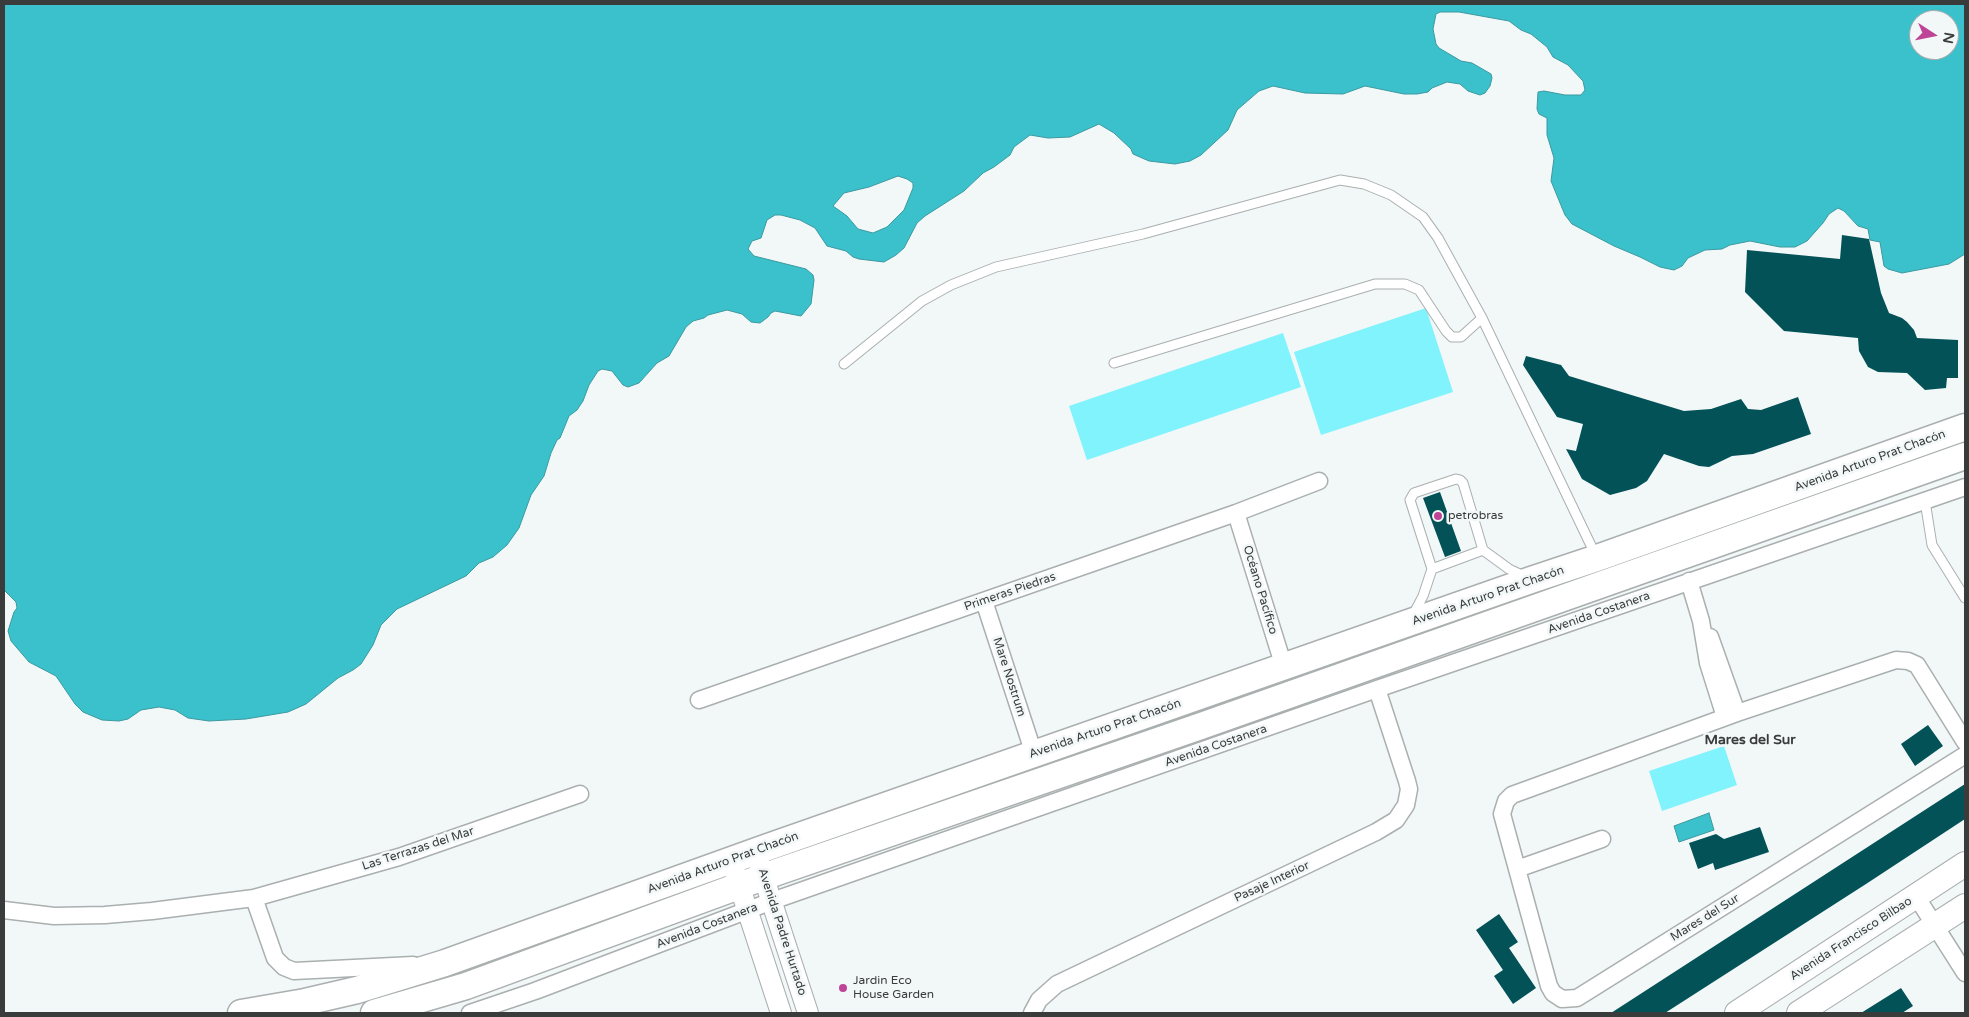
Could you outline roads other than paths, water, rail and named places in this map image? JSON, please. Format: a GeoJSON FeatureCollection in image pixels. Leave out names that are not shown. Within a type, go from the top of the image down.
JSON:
{"type":"FeatureCollection","features":[{"type":"Feature","properties":{"kind":"main road","name":"Avenida Arturo Prat Chacón"},"geometry":{"type":"LineString","coordinates":[[241,1013],[305,1002],[356,990],[445,963],[743,856],[1597,558],[1965,427]]}},
{"type":"Feature","properties":{"kind":"main road"},"geometry":{"type":"LineString","coordinates":[[374,1013],[466,986],[740,886],[768,889],[1220,720],[1965,456]]}},
{"type":"Feature","properties":{"kind":"main road","name":"Avenida Francisco Bilbao"},"geometry":{"type":"LineString","coordinates":[[1737,1013],[1965,864]]}},
{"type":"Feature","properties":{"kind":"main road"},"geometry":{"type":"LineString","coordinates":[[1799,1013],[1965,906]]}},
{"type":"Feature","properties":{"kind":"street","name":"Primeras Piedras"},"geometry":{"type":"LineString","coordinates":[[699,700],[1236,513],[1319,481]]}},
{"type":"Feature","properties":{"kind":"street","name":"Avenida Costanera"},"geometry":{"type":"LineString","coordinates":[[470,1013],[534,991],[748,910],[768,889],[1377,689],[1965,487]]}},
{"type":"Feature","properties":{"kind":"street","name":"Océano Pacífico"},"geometry":{"type":"LineString","coordinates":[[1236,513],[1284,667]]}},
{"type":"Feature","properties":{"kind":"street"},"geometry":{"type":"LineString","coordinates":[[1689,581],[1701,620],[1718,656],[1731,715]]}},
{"type":"Feature","properties":{"kind":"street","name":"Mare Nostrum"},"geometry":{"type":"LineString","coordinates":[[984,601],[1034,754]]}},
{"type":"Feature","properties":{"kind":"street","name":"Mares del Sur"},"geometry":{"type":"LineString","coordinates":[[1965,742],[1917,666],[1908,661],[1896,660],[1731,715],[1512,795],[1506,801],[1502,814],[1549,986],[1553,993],[1562,999],[1577,998],[1965,755]]}},
{"type":"Feature","properties":{"kind":"street","name":"Pasaje Interior"},"geometry":{"type":"LineString","coordinates":[[1032,1013],[1039,1000],[1057,984],[1376,832],[1396,820],[1406,805],[1407,781],[1377,689]]}},
{"type":"Feature","properties":{"kind":"street","name":"Las Terrazas del Mar"},"geometry":{"type":"LineString","coordinates":[[4,910],[54,916],[105,915],[254,898],[399,857],[580,794]]}},
{"type":"Feature","properties":{"kind":"street"},"geometry":{"type":"LineString","coordinates":[[1517,869],[1602,839]]}},
{"type":"Feature","properties":{"kind":"street","name":"Avenida Padre Hurtado"},"geometry":{"type":"LineString","coordinates":[[743,856],[768,889],[808,1013]]}},
{"type":"Feature","properties":{"kind":"street","name":"Avenida Padre Hurtado"},"geometry":{"type":"LineString","coordinates":[[743,856],[740,886],[781,1013]]}},
{"type":"Feature","properties":{"kind":"street"},"geometry":{"type":"LineString","coordinates":[[1916,896],[1965,973]]}},
{"type":"Feature","properties":{"kind":"street"},"geometry":{"type":"LineString","coordinates":[[254,898],[275,958],[284,967],[294,970],[445,963]]}},
{"type":"Feature","properties":{"kind":"lane"},"geometry":{"type":"LineString","coordinates":[[844,364],[922,301],[951,285],[996,267],[1143,234],[1340,180],[1364,184],[1391,195],[1423,217],[1438,238],[1482,318],[1597,558]]}},
{"type":"Feature","properties":{"kind":"lane"},"geometry":{"type":"LineString","coordinates":[[1114,363],[1376,284],[1405,284],[1419,290],[1452,337],[1460,337],[1482,318]]}},
{"type":"Feature","properties":{"kind":"lane"},"geometry":{"type":"LineString","coordinates":[[1409,624],[1423,596],[1432,569],[1410,500],[1414,493],[1456,479],[1460,480],[1463,483],[1483,550],[1510,569],[1531,580]]}},
{"type":"Feature","properties":{"kind":"lane"},"geometry":{"type":"LineString","coordinates":[[1925,501],[1932,544],[1965,598]]}},
{"type":"Feature","properties":{"kind":"lane"},"geometry":{"type":"LineString","coordinates":[[1432,569],[1483,550]]}},
{"type":"Feature","properties":{"kind":"place","name":"petrobras"},"geometry":{"type":"Point","coordinates":[1438,516]}},
{"type":"Feature","properties":{"kind":"place","name":"Jardin Eco House Garden"},"geometry":{"type":"Point","coordinates":[843,988]}},
{"type":"Feature","properties":{"kind":"district","name":"Mares del Sur"},"geometry":{"type":"Point","coordinates":[1750,740]}}]}
